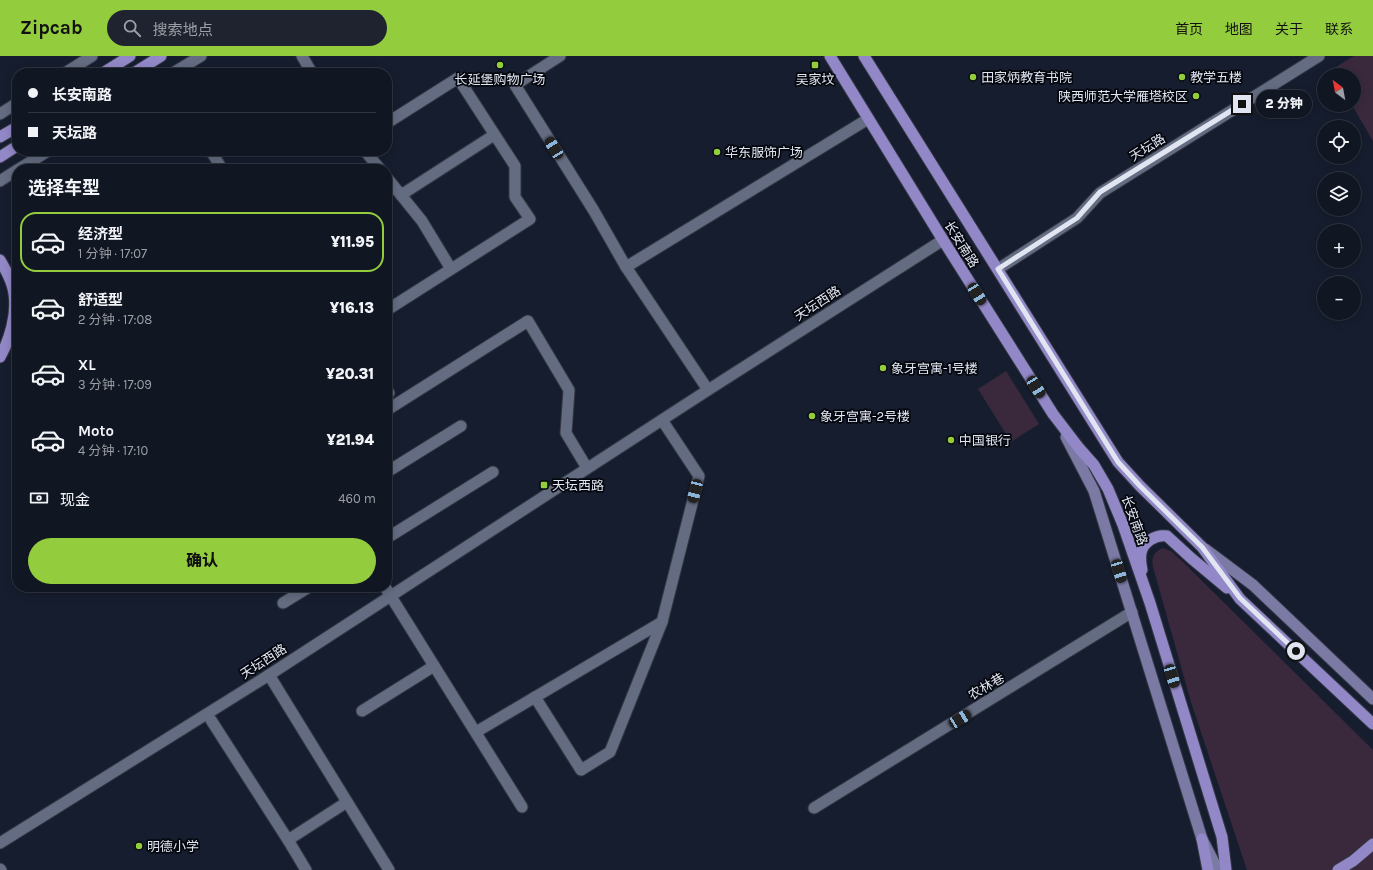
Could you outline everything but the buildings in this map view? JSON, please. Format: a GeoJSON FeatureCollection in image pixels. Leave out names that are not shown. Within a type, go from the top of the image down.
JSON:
{"type":"FeatureCollection","features":[{"type":"Feature","properties":{"kind":"main road"},"geometry":{"type":"LineString","coordinates":[[111,68],[130,56]]}},
{"type":"Feature","properties":{"kind":"main road"},"geometry":{"type":"LineString","coordinates":[[142,68],[161,56]]}},
{"type":"Feature","properties":{"kind":"main road","name":"长安南路"},"geometry":{"type":"LineString","coordinates":[[830,56],[943,240],[1053,414],[1094,465],[1108,489],[1143,584],[1222,837],[1226,870]]}},
{"type":"Feature","properties":{"kind":"main road","name":"长安南路"},"geometry":{"type":"LineString","coordinates":[[864,56],[1118,462],[1140,486],[1201,546],[1240,598],[1373,724]]}},
{"type":"Feature","properties":{"kind":"main road"},"geometry":{"type":"LineString","coordinates":[[0,137],[12,130]]}},
{"type":"Feature","properties":{"kind":"main road"},"geometry":{"type":"LineString","coordinates":[[0,157],[12,149]]}},
{"type":"Feature","properties":{"kind":"main road"},"geometry":{"type":"LineString","coordinates":[[0,260],[6,270],[12,288]]}},
{"type":"Feature","properties":{"kind":"main road"},"geometry":{"type":"LineString","coordinates":[[0,357],[12,328]]}},
{"type":"Feature","properties":{"kind":"main road"},"geometry":{"type":"LineString","coordinates":[[1053,414],[1092,486],[1202,839],[1208,870]]}},
{"type":"Feature","properties":{"kind":"main road"},"geometry":{"type":"LineString","coordinates":[[1143,584],[1141,559],[1143,547],[1153,539],[1162,535],[1171,539],[1191,558],[1240,598]]}},
{"type":"Feature","properties":{"kind":"main road"},"geometry":{"type":"LineString","coordinates":[[1201,546],[1253,585],[1373,699]]}},
{"type":"Feature","properties":{"kind":"main road"},"geometry":{"type":"LineString","coordinates":[[1202,839],[1218,870]]}},
{"type":"Feature","properties":{"kind":"main road"},"geometry":{"type":"LineString","coordinates":[[1338,870],[1353,861],[1373,844]]}},
{"type":"Feature","properties":{"kind":"street"},"geometry":{"type":"LineString","coordinates":[[73,68],[92,56]]}},
{"type":"Feature","properties":{"kind":"street"},"geometry":{"type":"LineString","coordinates":[[181,68],[201,56]]}},
{"type":"Feature","properties":{"kind":"street"},"geometry":{"type":"LineString","coordinates":[[302,56],[309,68]]}},
{"type":"Feature","properties":{"kind":"street"},"geometry":{"type":"LineString","coordinates":[[560,56],[515,84],[626,267],[708,390]]}},
{"type":"Feature","properties":{"kind":"street","name":"天坛路"},"geometry":{"type":"LineString","coordinates":[[998,269],[1077,218],[1100,192],[1319,56]]}},
{"type":"Feature","properties":{"kind":"street"},"geometry":{"type":"LineString","coordinates":[[392,120],[458,78],[514,166],[515,197],[530,219],[392,307]]}},
{"type":"Feature","properties":{"kind":"street"},"geometry":{"type":"LineString","coordinates":[[0,114],[12,106]]}},
{"type":"Feature","properties":{"kind":"street"},"geometry":{"type":"LineString","coordinates":[[626,267],[868,119]]}},
{"type":"Feature","properties":{"kind":"street"},"geometry":{"type":"LineString","coordinates":[[401,195],[494,135]]}},
{"type":"Feature","properties":{"kind":"street"},"geometry":{"type":"LineString","coordinates":[[27,164],[40,156]]}},
{"type":"Feature","properties":{"kind":"street"},"geometry":{"type":"LineString","coordinates":[[369,156],[376,164]]}},
{"type":"Feature","properties":{"kind":"street"},"geometry":{"type":"LineString","coordinates":[[0,181],[12,174]]}},
{"type":"Feature","properties":{"kind":"street"},"geometry":{"type":"LineString","coordinates":[[392,185],[422,221],[451,269]]}},
{"type":"Feature","properties":{"kind":"street","name":"天坛西路"},"geometry":{"type":"LineString","coordinates":[[392,589],[587,468],[943,240]]}},
{"type":"Feature","properties":{"kind":"street"},"geometry":{"type":"LineString","coordinates":[[392,407],[528,321],[569,390],[566,433],[587,468]]}},
{"type":"Feature","properties":{"kind":"street"},"geometry":{"type":"LineString","coordinates":[[535,697],[581,770],[610,752],[662,622],[699,476],[662,420]]}},
{"type":"Feature","properties":{"kind":"street"},"geometry":{"type":"LineString","coordinates":[[392,469],[461,426]]}},
{"type":"Feature","properties":{"kind":"street"},"geometry":{"type":"LineString","coordinates":[[392,535],[493,472]]}},
{"type":"Feature","properties":{"kind":"street"},"geometry":{"type":"LineString","coordinates":[[283,603],[301,592]]}},
{"type":"Feature","properties":{"kind":"street","name":"天坛西路"},"geometry":{"type":"LineString","coordinates":[[0,843],[269,675],[387,592]]}},
{"type":"Feature","properties":{"kind":"street"},"geometry":{"type":"LineString","coordinates":[[389,592],[522,807]]}},
{"type":"Feature","properties":{"kind":"street","name":"农林巷"},"geometry":{"type":"LineString","coordinates":[[814,808],[1132,612]]}},
{"type":"Feature","properties":{"kind":"street"},"geometry":{"type":"LineString","coordinates":[[476,732],[662,622]]}},
{"type":"Feature","properties":{"kind":"street"},"geometry":{"type":"LineString","coordinates":[[362,711],[434,666]]}},
{"type":"Feature","properties":{"kind":"street"},"geometry":{"type":"LineString","coordinates":[[269,675],[389,870]]}},
{"type":"Feature","properties":{"kind":"street"},"geometry":{"type":"LineString","coordinates":[[211,720],[306,870]]}},
{"type":"Feature","properties":{"kind":"street"},"geometry":{"type":"LineString","coordinates":[[288,840],[347,802]]}},
{"type":"Feature","properties":{"kind":"shaded area"},"geometry":{"type":"Polygon","coordinates":[[[1354,56],[1373,56],[1373,141],[1356,112],[1361,112],[1361,68],[1334,68],[1354,56]]]}},
{"type":"Feature","properties":{"kind":"shaded area"},"geometry":{"type":"Polygon","coordinates":[[[1006,371],[1039,424],[1011,442],[978,389],[1006,371]]]}},
{"type":"Feature","properties":{"kind":"shaded area"},"geometry":{"type":"Polygon","coordinates":[[[1163,548],[1171,551],[1184,563],[1373,750],[1373,870],[1247,870],[1191,702],[1153,567],[1152,560],[1154,555],[1157,551],[1163,548]]]}},
{"type":"Feature","properties":{"kind":"place","name":"长延堡购物广场"},"geometry":{"type":"Point","coordinates":[500,65]}},
{"type":"Feature","properties":{"kind":"place","name":"吴家坟"},"geometry":{"type":"Point","coordinates":[815,65]}},
{"type":"Feature","properties":{"kind":"place","name":"田家炳教育书院"},"geometry":{"type":"Point","coordinates":[973,77]}},
{"type":"Feature","properties":{"kind":"place","name":"教学五楼"},"geometry":{"type":"Point","coordinates":[1182,77]}},
{"type":"Feature","properties":{"kind":"place","name":"陕西师范大学雁塔校区"},"geometry":{"type":"Point","coordinates":[1196,96]}},
{"type":"Feature","properties":{"kind":"place","name":"华东服饰广场"},"geometry":{"type":"Point","coordinates":[717,152]}},
{"type":"Feature","properties":{"kind":"place","name":"象牙宫寓-1号楼"},"geometry":{"type":"Point","coordinates":[883,368]}},
{"type":"Feature","properties":{"kind":"place","name":"象牙宫寓-2号楼"},"geometry":{"type":"Point","coordinates":[812,416]}},
{"type":"Feature","properties":{"kind":"place","name":"中国银行"},"geometry":{"type":"Point","coordinates":[951,440]}},
{"type":"Feature","properties":{"kind":"place","name":"天坛西路"},"geometry":{"type":"Point","coordinates":[544,485]}},
{"type":"Feature","properties":{"kind":"place","name":"明德小学"},"geometry":{"type":"Point","coordinates":[139,846]}},
{"type":"Feature","properties":{"kind":"route"},"geometry":{"type":"LineString","coordinates":[[1242,104],[1100,192],[1077,218],[998,269],[1118,462],[1129,475],[1202,547],[1240,598],[1296,651]]}}]}
